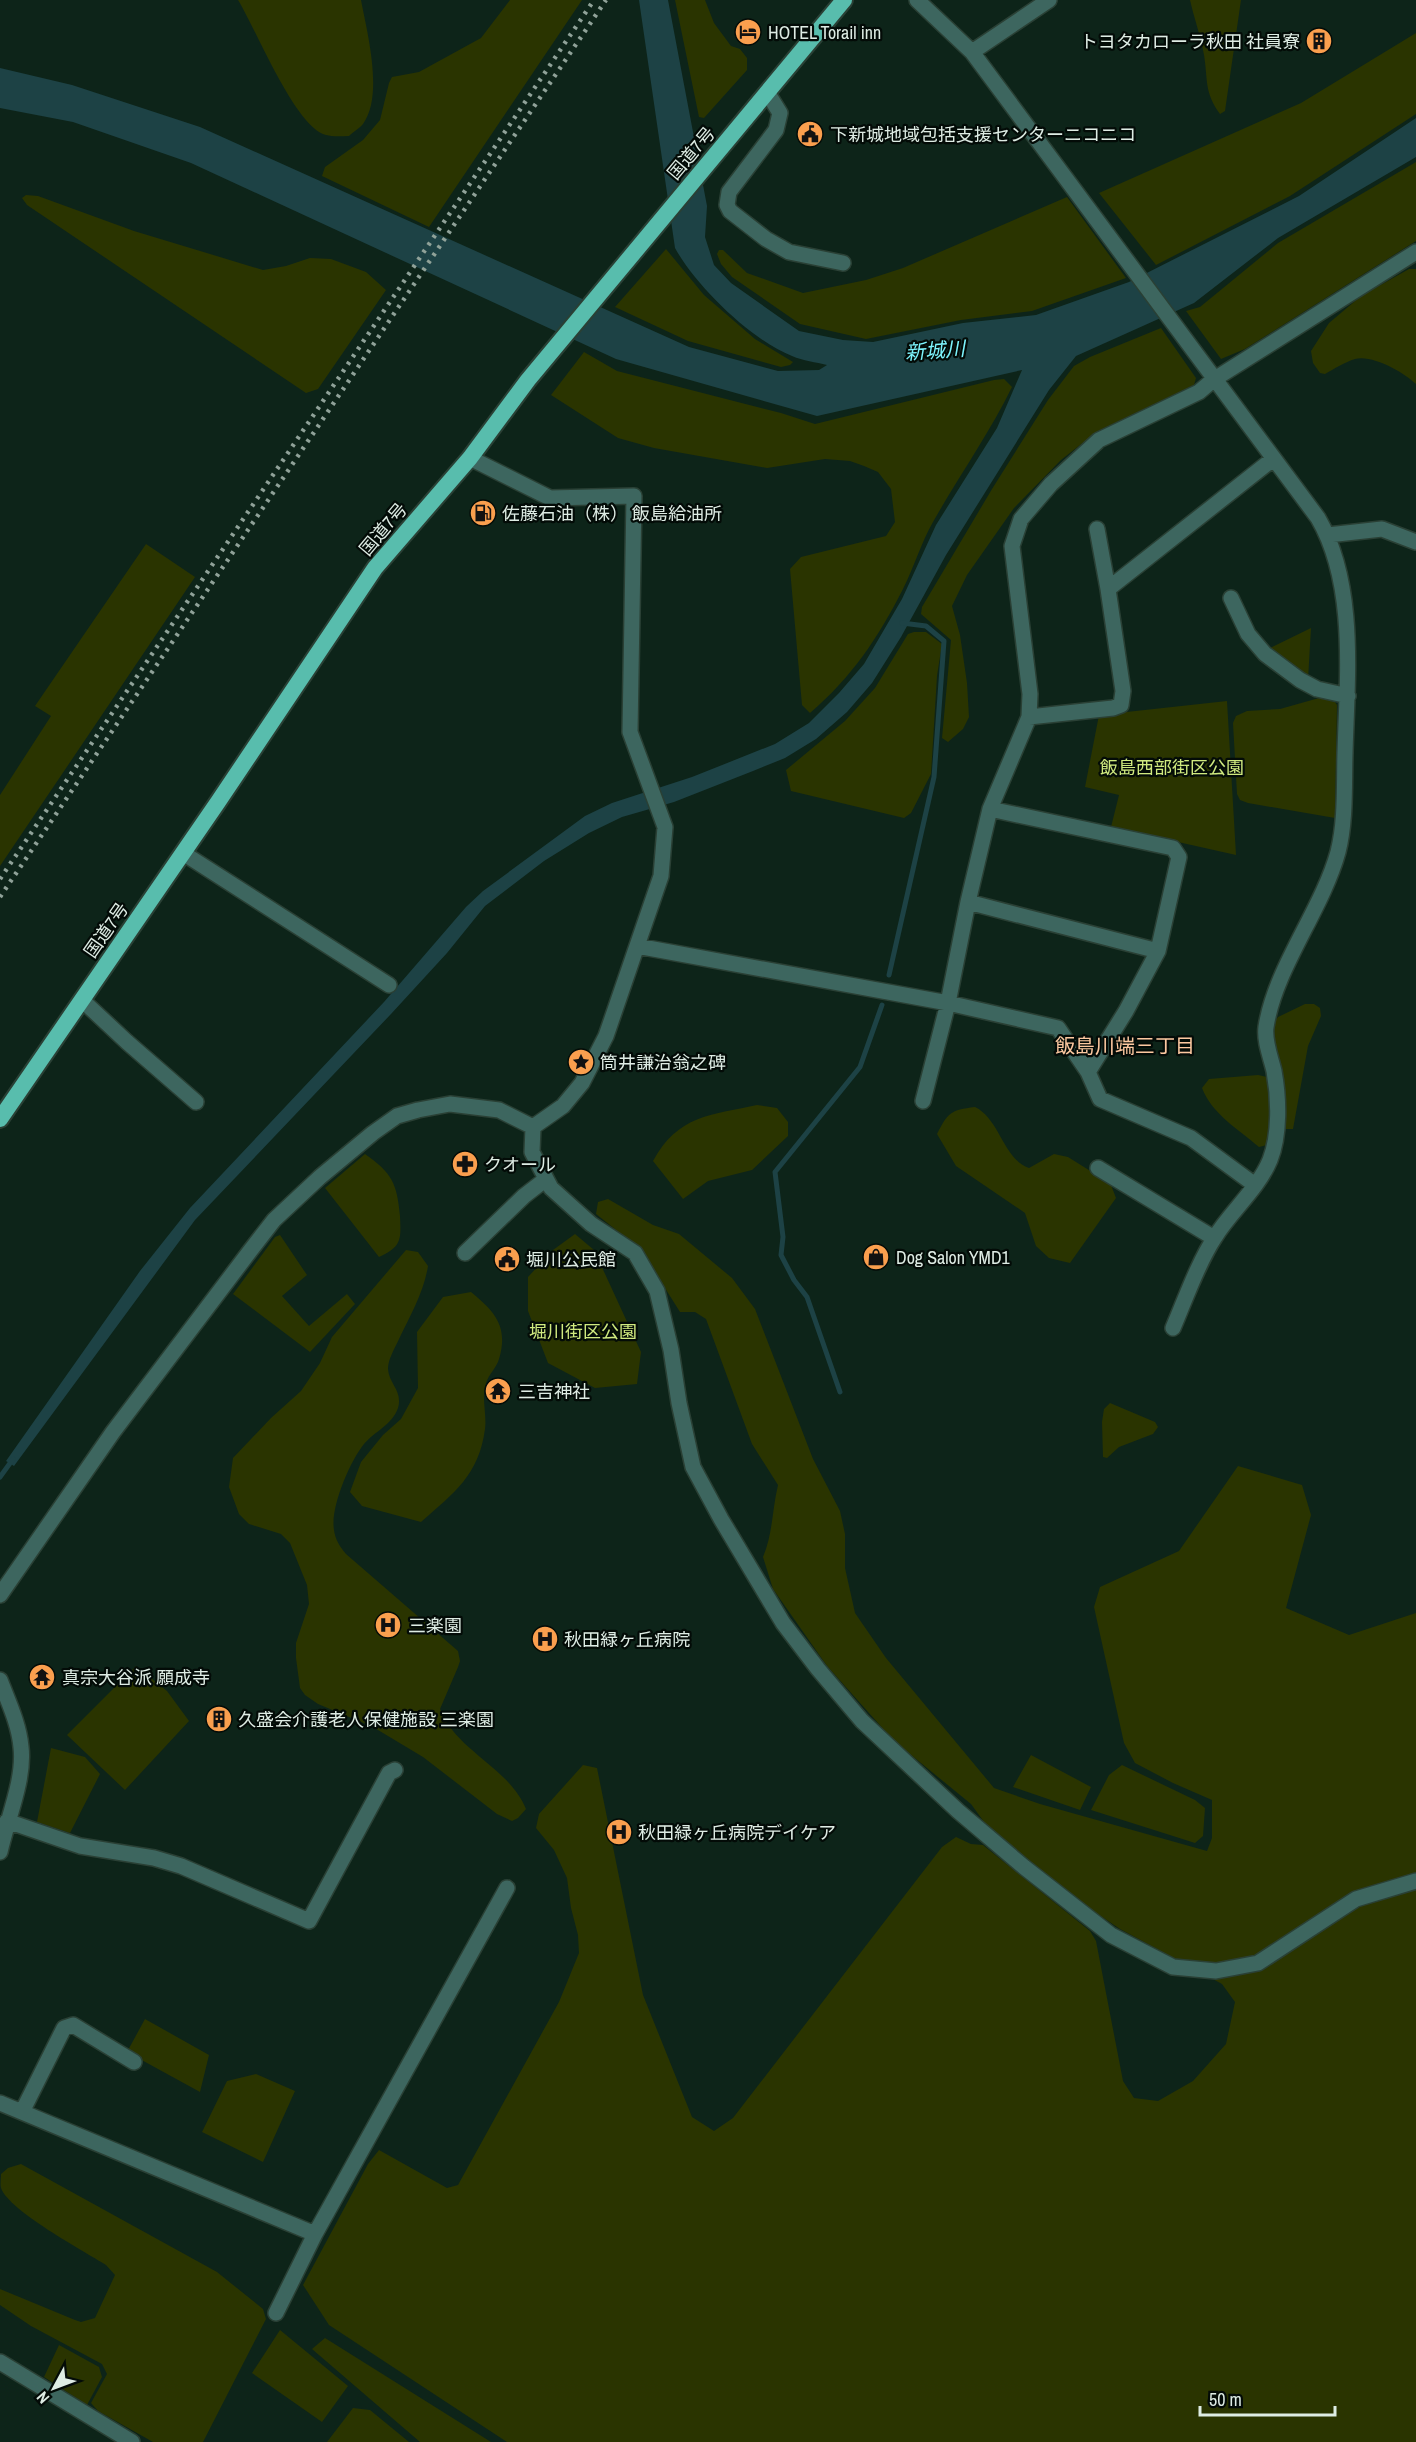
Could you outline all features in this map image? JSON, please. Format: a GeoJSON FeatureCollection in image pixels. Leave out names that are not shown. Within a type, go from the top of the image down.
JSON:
{"type":"FeatureCollection","features":[{"type":"Feature","properties":{"kind":"highway","name":"国道7号"},"geometry":{"type":"LineString","coordinates":[[0,1119],[375,568],[470,458],[528,380],[844,0]]}},
{"type":"Feature","properties":{"kind":"street"},"geometry":{"type":"LineString","coordinates":[[917,0],[972,52],[1213,380],[1318,518],[1328,535],[1339,572],[1346,629],[1348,696],[1343,805],[1338,851],[1270,1006],[1265,1031],[1274,1074],[1277,1138],[1269,1162],[1255,1185],[1214,1238],[1173,1328]]}},
{"type":"Feature","properties":{"kind":"street"},"geometry":{"type":"LineString","coordinates":[[972,52],[1048,0]]}},
{"type":"Feature","properties":{"kind":"street"},"geometry":{"type":"LineString","coordinates":[[767,92],[780,114],[776,130],[729,192],[727,205],[730,211],[789,252],[843,263]]}},
{"type":"Feature","properties":{"kind":"street"},"geometry":{"type":"LineString","coordinates":[[923,1101],[948,1003],[968,902],[990,809],[1029,717],[1030,694],[1012,546],[1021,519],[1052,484],[1099,440],[1199,392],[1213,380],[1416,252]]}},
{"type":"Feature","properties":{"kind":"street"},"geometry":{"type":"LineString","coordinates":[[470,458],[550,498],[634,496],[630,732],[664,827],[661,876],[606,1036],[582,1083],[562,1106],[532,1127]]}},
{"type":"Feature","properties":{"kind":"street"},"geometry":{"type":"LineString","coordinates":[[1108,589],[1273,459]]}},
{"type":"Feature","properties":{"kind":"street"},"geometry":{"type":"LineString","coordinates":[[1029,717],[1113,708],[1121,705],[1123,692],[1097,529]]}},
{"type":"Feature","properties":{"kind":"street"},"geometry":{"type":"LineString","coordinates":[[1328,535],[1382,529],[1416,542]]}},
{"type":"Feature","properties":{"kind":"street"},"geometry":{"type":"LineString","coordinates":[[1231,598],[1248,634],[1265,654],[1300,680],[1317,689],[1348,696]]}},
{"type":"Feature","properties":{"kind":"street"},"geometry":{"type":"LineString","coordinates":[[990,809],[1173,848],[1179,857],[1158,951],[1126,1011],[1088,1072]]}},
{"type":"Feature","properties":{"kind":"street"},"geometry":{"type":"LineString","coordinates":[[183,853],[389,985]]}},
{"type":"Feature","properties":{"kind":"street"},"geometry":{"type":"LineString","coordinates":[[968,902],[1158,951]]}},
{"type":"Feature","properties":{"kind":"street"},"geometry":{"type":"LineString","coordinates":[[637,946],[948,1003],[1058,1028],[1088,1072],[1101,1099],[1191,1138],[1255,1185]]}},
{"type":"Feature","properties":{"kind":"street"},"geometry":{"type":"LineString","coordinates":[[82,1000],[126,1042],[196,1102]]}},
{"type":"Feature","properties":{"kind":"street"},"geometry":{"type":"LineString","coordinates":[[0,1595],[113,1432],[250,1251],[274,1220],[320,1177],[397,1116],[418,1110],[450,1104],[499,1110],[532,1127]]}},
{"type":"Feature","properties":{"kind":"street"},"geometry":{"type":"LineString","coordinates":[[532,1127],[532,1152],[551,1188],[591,1224],[635,1253],[657,1291],[671,1350],[693,1467],[783,1623],[862,1721],[908,1765],[1024,1867],[1111,1935],[1173,1967],[1216,1971],[1258,1963],[1356,1899],[1416,1881]]}},
{"type":"Feature","properties":{"kind":"street"},"geometry":{"type":"LineString","coordinates":[[1098,1168],[1214,1238]]}},
{"type":"Feature","properties":{"kind":"street"},"geometry":{"type":"LineString","coordinates":[[465,1253],[524,1196],[546,1179]]}},
{"type":"Feature","properties":{"kind":"street"},"geometry":{"type":"LineString","coordinates":[[0,1680],[12,1711],[21,1747],[20,1777],[0,1852]]}},
{"type":"Feature","properties":{"kind":"street"},"geometry":{"type":"LineString","coordinates":[[7,1821],[80,1846],[153,1858],[181,1866],[309,1921],[389,1773],[395,1770]]}},
{"type":"Feature","properties":{"kind":"street"},"geometry":{"type":"LineString","coordinates":[[276,2313],[315,2234],[507,1888]]}},
{"type":"Feature","properties":{"kind":"street"},"geometry":{"type":"LineString","coordinates":[[22,2112],[64,2028],[73,2025],[134,2062]]}},
{"type":"Feature","properties":{"kind":"street"},"geometry":{"type":"LineString","coordinates":[[0,2103],[315,2234]]}},
{"type":"Feature","properties":{"kind":"street"},"geometry":{"type":"LineString","coordinates":[[0,2362],[132,2442]]}},
{"type":"Feature","properties":{"kind":"green space"},"geometry":{"type":"Polygon","coordinates":[[[238,0],[361,0],[370,46],[373,80],[369,112],[362,126],[349,136],[329,136],[314,128],[289,96],[238,0]]]}},
{"type":"Feature","properties":{"kind":"green space"},"geometry":{"type":"Polygon","coordinates":[[[510,0],[582,0],[429,227],[322,176],[325,167],[363,140],[380,120],[392,77],[419,72],[481,38],[510,0]]]}},
{"type":"Feature","properties":{"kind":"green space"},"geometry":{"type":"Polygon","coordinates":[[[675,0],[705,0],[714,23],[731,46],[740,49],[747,58],[747,70],[704,118],[699,117],[675,0]]]}},
{"type":"Feature","properties":{"kind":"green space"},"geometry":{"type":"Polygon","coordinates":[[[1190,0],[1241,0],[1225,111],[1220,114],[1209,92],[1203,48],[1190,0]]]}},
{"type":"Feature","properties":{"kind":"green space"},"geometry":{"type":"Polygon","coordinates":[[[1416,33],[1416,114],[1290,196],[1156,265],[1099,193],[1301,103],[1416,33]]]}},
{"type":"Feature","properties":{"kind":"green space"},"geometry":{"type":"Polygon","coordinates":[[[1416,162],[1416,241],[1245,349],[1221,359],[1186,311],[1200,307],[1278,243],[1416,162]]]}},
{"type":"Feature","properties":{"kind":"green space"},"geometry":{"type":"Polygon","coordinates":[[[26,195],[38,196],[134,231],[263,270],[286,266],[310,258],[331,259],[366,272],[386,290],[318,389],[306,393],[27,205],[22,198],[26,195]]]}},
{"type":"Feature","properties":{"kind":"green space"},"geometry":{"type":"Polygon","coordinates":[[[1067,197],[1126,278],[1032,311],[961,320],[866,339],[800,324],[732,277],[721,264],[717,254],[719,250],[723,250],[747,273],[803,293],[866,280],[903,268],[1067,197]]]}},
{"type":"Feature","properties":{"kind":"green space"},"geometry":{"type":"Polygon","coordinates":[[[666,249],[704,295],[755,339],[793,362],[781,367],[688,341],[615,307],[666,249]]]}},
{"type":"Feature","properties":{"kind":"green space"},"geometry":{"type":"Polygon","coordinates":[[[1409,269],[1416,269],[1416,384],[1388,366],[1362,358],[1347,362],[1325,374],[1320,373],[1313,363],[1311,351],[1329,323],[1361,296],[1409,269]]]}},
{"type":"Feature","properties":{"kind":"green space"},"geometry":{"type":"Polygon","coordinates":[[[1161,328],[1196,378],[1194,385],[1098,431],[1061,460],[1014,508],[967,575],[952,606],[960,635],[969,717],[963,729],[948,742],[942,738],[951,640],[921,614],[922,607],[1048,400],[1074,366],[1090,357],[1161,328]]]}},
{"type":"Feature","properties":{"kind":"green space"},"geometry":{"type":"Polygon","coordinates":[[[584,352],[617,371],[781,413],[815,424],[994,380],[1004,379],[1012,387],[933,522],[903,589],[884,624],[851,671],[810,713],[802,705],[790,569],[801,557],[886,536],[895,522],[891,489],[878,472],[850,461],[825,459],[767,468],[654,448],[618,438],[551,395],[584,352]]]}},
{"type":"Feature","properties":{"kind":"green space"},"geometry":{"type":"Polygon","coordinates":[[[146,544],[195,577],[0,866],[0,795],[51,716],[35,706],[146,544]]]}},
{"type":"Feature","properties":{"kind":"green space"},"geometry":{"type":"Polygon","coordinates":[[[1311,628],[1308,680],[1268,649],[1311,628]]]}},
{"type":"Feature","properties":{"kind":"green space"},"geometry":{"type":"Polygon","coordinates":[[[926,632],[942,644],[937,676],[931,774],[911,813],[904,818],[791,791],[786,770],[845,721],[875,688],[908,634],[926,632]]]}},
{"type":"Feature","properties":{"kind":"green space"},"geometry":{"type":"Polygon","coordinates":[[[1319,698],[1335,702],[1337,705],[1335,818],[1240,800],[1237,794],[1233,723],[1236,716],[1247,711],[1280,709],[1319,698]]]}},
{"type":"Feature","properties":{"kind":"green space","name":"飯島西部街区公園"},"geometry":{"type":"Polygon","coordinates":[[[1227,701],[1236,855],[1111,827],[1119,795],[1085,787],[1099,715],[1227,701]]]}},
{"type":"Feature","properties":{"kind":"green space"},"geometry":{"type":"Polygon","coordinates":[[[1305,1004],[1314,1004],[1320,1008],[1321,1016],[1308,1046],[1293,1129],[1286,1129],[1282,1126],[1269,1028],[1278,1017],[1305,1004]]]}},
{"type":"Feature","properties":{"kind":"green space"},"geometry":{"type":"Polygon","coordinates":[[[1258,1075],[1267,1077],[1271,1085],[1273,1137],[1267,1145],[1259,1147],[1212,1106],[1202,1088],[1209,1079],[1258,1075]]]}},
{"type":"Feature","properties":{"kind":"green space"},"geometry":{"type":"Polygon","coordinates":[[[757,1105],[777,1108],[788,1122],[788,1136],[752,1170],[708,1181],[683,1199],[653,1161],[663,1146],[673,1134],[697,1120],[757,1105]]]}},
{"type":"Feature","properties":{"kind":"green space"},"geometry":{"type":"Polygon","coordinates":[[[975,1107],[990,1120],[1007,1148],[1020,1163],[1029,1168],[1054,1154],[1068,1157],[1111,1185],[1116,1198],[1070,1263],[1049,1258],[1036,1246],[1025,1213],[956,1166],[937,1134],[947,1117],[955,1111],[975,1107]]]}},
{"type":"Feature","properties":{"kind":"green space"},"geometry":{"type":"Polygon","coordinates":[[[365,1154],[392,1180],[399,1205],[400,1237],[396,1246],[379,1257],[325,1188],[365,1154]]]}},
{"type":"Feature","properties":{"kind":"green space"},"geometry":{"type":"Polygon","coordinates":[[[608,1199],[653,1225],[679,1234],[732,1278],[755,1309],[813,1459],[840,1511],[845,1534],[845,1568],[855,1613],[886,1658],[994,1788],[1040,1804],[1207,1851],[1212,1838],[1212,1800],[1135,1763],[1124,1743],[1094,1607],[1100,1587],[1179,1551],[1238,1466],[1302,1485],[1311,1515],[1286,1608],[1349,1635],[1416,1613],[1416,2442],[507,2442],[329,2325],[303,2285],[368,2164],[379,2150],[447,2188],[458,2185],[559,2002],[579,1953],[578,1935],[567,1878],[554,1850],[536,1828],[539,1814],[583,1765],[597,1768],[643,1995],[692,2117],[714,2131],[733,2118],[942,1847],[956,1837],[971,1844],[983,1845],[1090,1931],[1096,1941],[1123,2081],[1134,2098],[1158,2101],[1193,2081],[1226,2044],[1235,2002],[1222,1984],[1120,1929],[1056,1886],[992,1833],[971,1804],[894,1741],[827,1666],[773,1589],[763,1557],[769,1539],[778,1485],[752,1444],[706,1319],[695,1312],[680,1312],[641,1250],[596,1214],[598,1202],[608,1199]]]}},
{"type":"Feature","properties":{"kind":"green space","name":"堀川街区公園"},"geometry":{"type":"Polygon","coordinates":[[[575,1234],[594,1250],[641,1352],[637,1384],[595,1388],[548,1363],[528,1311],[528,1277],[553,1250],[575,1234]]]}},
{"type":"Feature","properties":{"kind":"green space"},"geometry":{"type":"Polygon","coordinates":[[[280,1235],[307,1275],[282,1296],[309,1326],[347,1294],[355,1304],[310,1352],[233,1294],[275,1237],[280,1235]]]}},
{"type":"Feature","properties":{"kind":"green space"},"geometry":{"type":"Polygon","coordinates":[[[406,1250],[418,1252],[428,1266],[420,1294],[388,1365],[389,1374],[399,1397],[398,1408],[388,1423],[368,1439],[353,1462],[338,1498],[334,1521],[335,1533],[338,1543],[346,1554],[458,1651],[460,1661],[440,1709],[458,1736],[496,1770],[518,1794],[526,1809],[512,1821],[497,1814],[423,1757],[373,1727],[318,1704],[305,1695],[300,1688],[296,1643],[309,1604],[307,1585],[290,1543],[281,1534],[249,1524],[239,1514],[229,1487],[233,1458],[271,1418],[301,1391],[320,1363],[332,1337],[406,1250]]]}},
{"type":"Feature","properties":{"kind":"green space"},"geometry":{"type":"Polygon","coordinates":[[[471,1292],[493,1313],[497,1320],[501,1328],[502,1347],[498,1362],[485,1388],[485,1429],[482,1445],[471,1471],[454,1492],[421,1522],[362,1506],[350,1492],[361,1462],[383,1435],[401,1419],[418,1388],[417,1332],[443,1297],[471,1292]]]}},
{"type":"Feature","properties":{"kind":"green space"},"geometry":{"type":"Polygon","coordinates":[[[1110,1403],[1155,1422],[1158,1427],[1153,1434],[1119,1447],[1107,1458],[1103,1457],[1102,1422],[1104,1409],[1110,1403]]]}},
{"type":"Feature","properties":{"kind":"green space"},"geometry":{"type":"Polygon","coordinates":[[[136,1666],[167,1691],[189,1721],[125,1790],[67,1735],[136,1666]]]}},
{"type":"Feature","properties":{"kind":"green space"},"geometry":{"type":"Polygon","coordinates":[[[51,1748],[85,1757],[100,1774],[70,1833],[37,1822],[51,1748]]]}},
{"type":"Feature","properties":{"kind":"green space"},"geometry":{"type":"Polygon","coordinates":[[[1031,1755],[1091,1787],[1080,1810],[1013,1787],[1031,1755]]]}},
{"type":"Feature","properties":{"kind":"green space"},"geometry":{"type":"Polygon","coordinates":[[[1122,1765],[1195,1800],[1205,1808],[1203,1836],[1195,1843],[1091,1810],[1109,1775],[1122,1765]]]}},
{"type":"Feature","properties":{"kind":"green space"},"geometry":{"type":"Polygon","coordinates":[[[145,2019],[209,2055],[200,2092],[127,2052],[145,2019]]]}},
{"type":"Feature","properties":{"kind":"green space"},"geometry":{"type":"Polygon","coordinates":[[[256,2074],[295,2091],[263,2162],[202,2132],[227,2081],[256,2074]]]}},
{"type":"Feature","properties":{"kind":"green space"},"geometry":{"type":"Polygon","coordinates":[[[21,2164],[217,2272],[263,2309],[266,2319],[203,2442],[153,2442],[98,2411],[91,2403],[107,2374],[102,2364],[31,2326],[0,2305],[0,2289],[81,2322],[95,2318],[115,2275],[106,2265],[32,2219],[7,2197],[1,2188],[1,2174],[8,2168],[21,2164]]]}},
{"type":"Feature","properties":{"kind":"green space"},"geometry":{"type":"Polygon","coordinates":[[[280,2330],[348,2386],[322,2422],[252,2373],[280,2330]]]}},
{"type":"Feature","properties":{"kind":"green space"},"geometry":{"type":"Polygon","coordinates":[[[325,2338],[491,2442],[420,2442],[312,2349],[325,2338]]]}},
{"type":"Feature","properties":{"kind":"green space"},"geometry":{"type":"Polygon","coordinates":[[[59,2345],[99,2367],[102,2377],[87,2405],[44,2377],[59,2345]]]}},
{"type":"Feature","properties":{"kind":"green space"},"geometry":{"type":"Polygon","coordinates":[[[353,2408],[370,2410],[409,2442],[327,2442],[353,2408]]]}},
{"type":"Feature","properties":{"kind":"water","name":"新城川"},"geometry":{"type":"Polygon","coordinates":[[[639,0],[668,0],[707,206],[705,237],[714,265],[731,283],[799,331],[843,340],[873,342],[963,323],[1036,315],[1129,282],[1299,196],[1416,118],[1416,157],[1278,238],[1194,303],[1076,356],[1049,390],[946,555],[901,637],[872,683],[847,712],[816,739],[785,758],[674,802],[622,817],[589,833],[544,861],[485,906],[447,953],[391,1014],[195,1220],[14,1466],[6,1461],[140,1271],[190,1208],[384,1002],[466,907],[483,891],[585,816],[612,803],[692,777],[775,744],[809,723],[839,693],[864,664],[902,599],[936,525],[997,428],[1022,370],[817,416],[616,359],[191,163],[73,122],[0,108],[0,68],[72,85],[200,127],[689,347],[778,371],[819,370],[827,365],[792,356],[759,338],[742,325],[696,279],[675,248],[639,0]]]}},
{"type":"Feature","properties":{"kind":"waterway"},"geometry":{"type":"LineString","coordinates":[[889,975],[934,777],[944,641],[926,626],[902,623]]}},
{"type":"Feature","properties":{"kind":"waterway"},"geometry":{"type":"LineString","coordinates":[[840,1392],[807,1297],[794,1280],[781,1255],[783,1237],[775,1172],[860,1067],[882,1005]]}},
{"type":"Feature","properties":{"kind":"waterway"},"geometry":{"type":"LineString","coordinates":[[0,1477],[13,1459]]}},
{"type":"Feature","properties":{"kind":"railway"},"geometry":{"type":"LineString","coordinates":[[0,879],[594,0]]}},
{"type":"Feature","properties":{"kind":"railway"},"geometry":{"type":"LineString","coordinates":[[0,897],[606,0]]}},
{"type":"Feature","properties":{"kind":"place","name":"HOTEL Torail inn"},"geometry":{"type":"Point","coordinates":[748,32]}},
{"type":"Feature","properties":{"kind":"place","name":"トヨタカローラ秋田 社員寮"},"geometry":{"type":"Point","coordinates":[1319,41]}},
{"type":"Feature","properties":{"kind":"place","name":"下新城地域包括支援センターニコニコ"},"geometry":{"type":"Point","coordinates":[810,134]}},
{"type":"Feature","properties":{"kind":"place","name":"佐藤石油（株） 飯島給油所"},"geometry":{"type":"Point","coordinates":[483,513]}},
{"type":"Feature","properties":{"kind":"place","name":"筒井謙治翁之碑"},"geometry":{"type":"Point","coordinates":[581,1062]}},
{"type":"Feature","properties":{"kind":"place","name":"クオール"},"geometry":{"type":"Point","coordinates":[465,1164]}},
{"type":"Feature","properties":{"kind":"place","name":"Dog Salon YMD1"},"geometry":{"type":"Point","coordinates":[876,1257]}},
{"type":"Feature","properties":{"kind":"place","name":"堀川公民館"},"geometry":{"type":"Point","coordinates":[507,1259]}},
{"type":"Feature","properties":{"kind":"place","name":"三吉神社"},"geometry":{"type":"Point","coordinates":[498,1391]}},
{"type":"Feature","properties":{"kind":"place","name":"三楽園"},"geometry":{"type":"Point","coordinates":[388,1625]}},
{"type":"Feature","properties":{"kind":"place","name":"秋田緑ヶ丘病院"},"geometry":{"type":"Point","coordinates":[545,1639]}},
{"type":"Feature","properties":{"kind":"place","name":"真宗大谷派 願成寺"},"geometry":{"type":"Point","coordinates":[42,1677]}},
{"type":"Feature","properties":{"kind":"place","name":"久盛会介護老人保健施設 三楽園"},"geometry":{"type":"Point","coordinates":[219,1719]}},
{"type":"Feature","properties":{"kind":"place","name":"秋田緑ヶ丘病院デイケア"},"geometry":{"type":"Point","coordinates":[619,1832]}},
{"type":"Feature","properties":{"kind":"district","name":"飯島川端三丁目"},"geometry":{"type":"Point","coordinates":[1125,1045]}}]}
